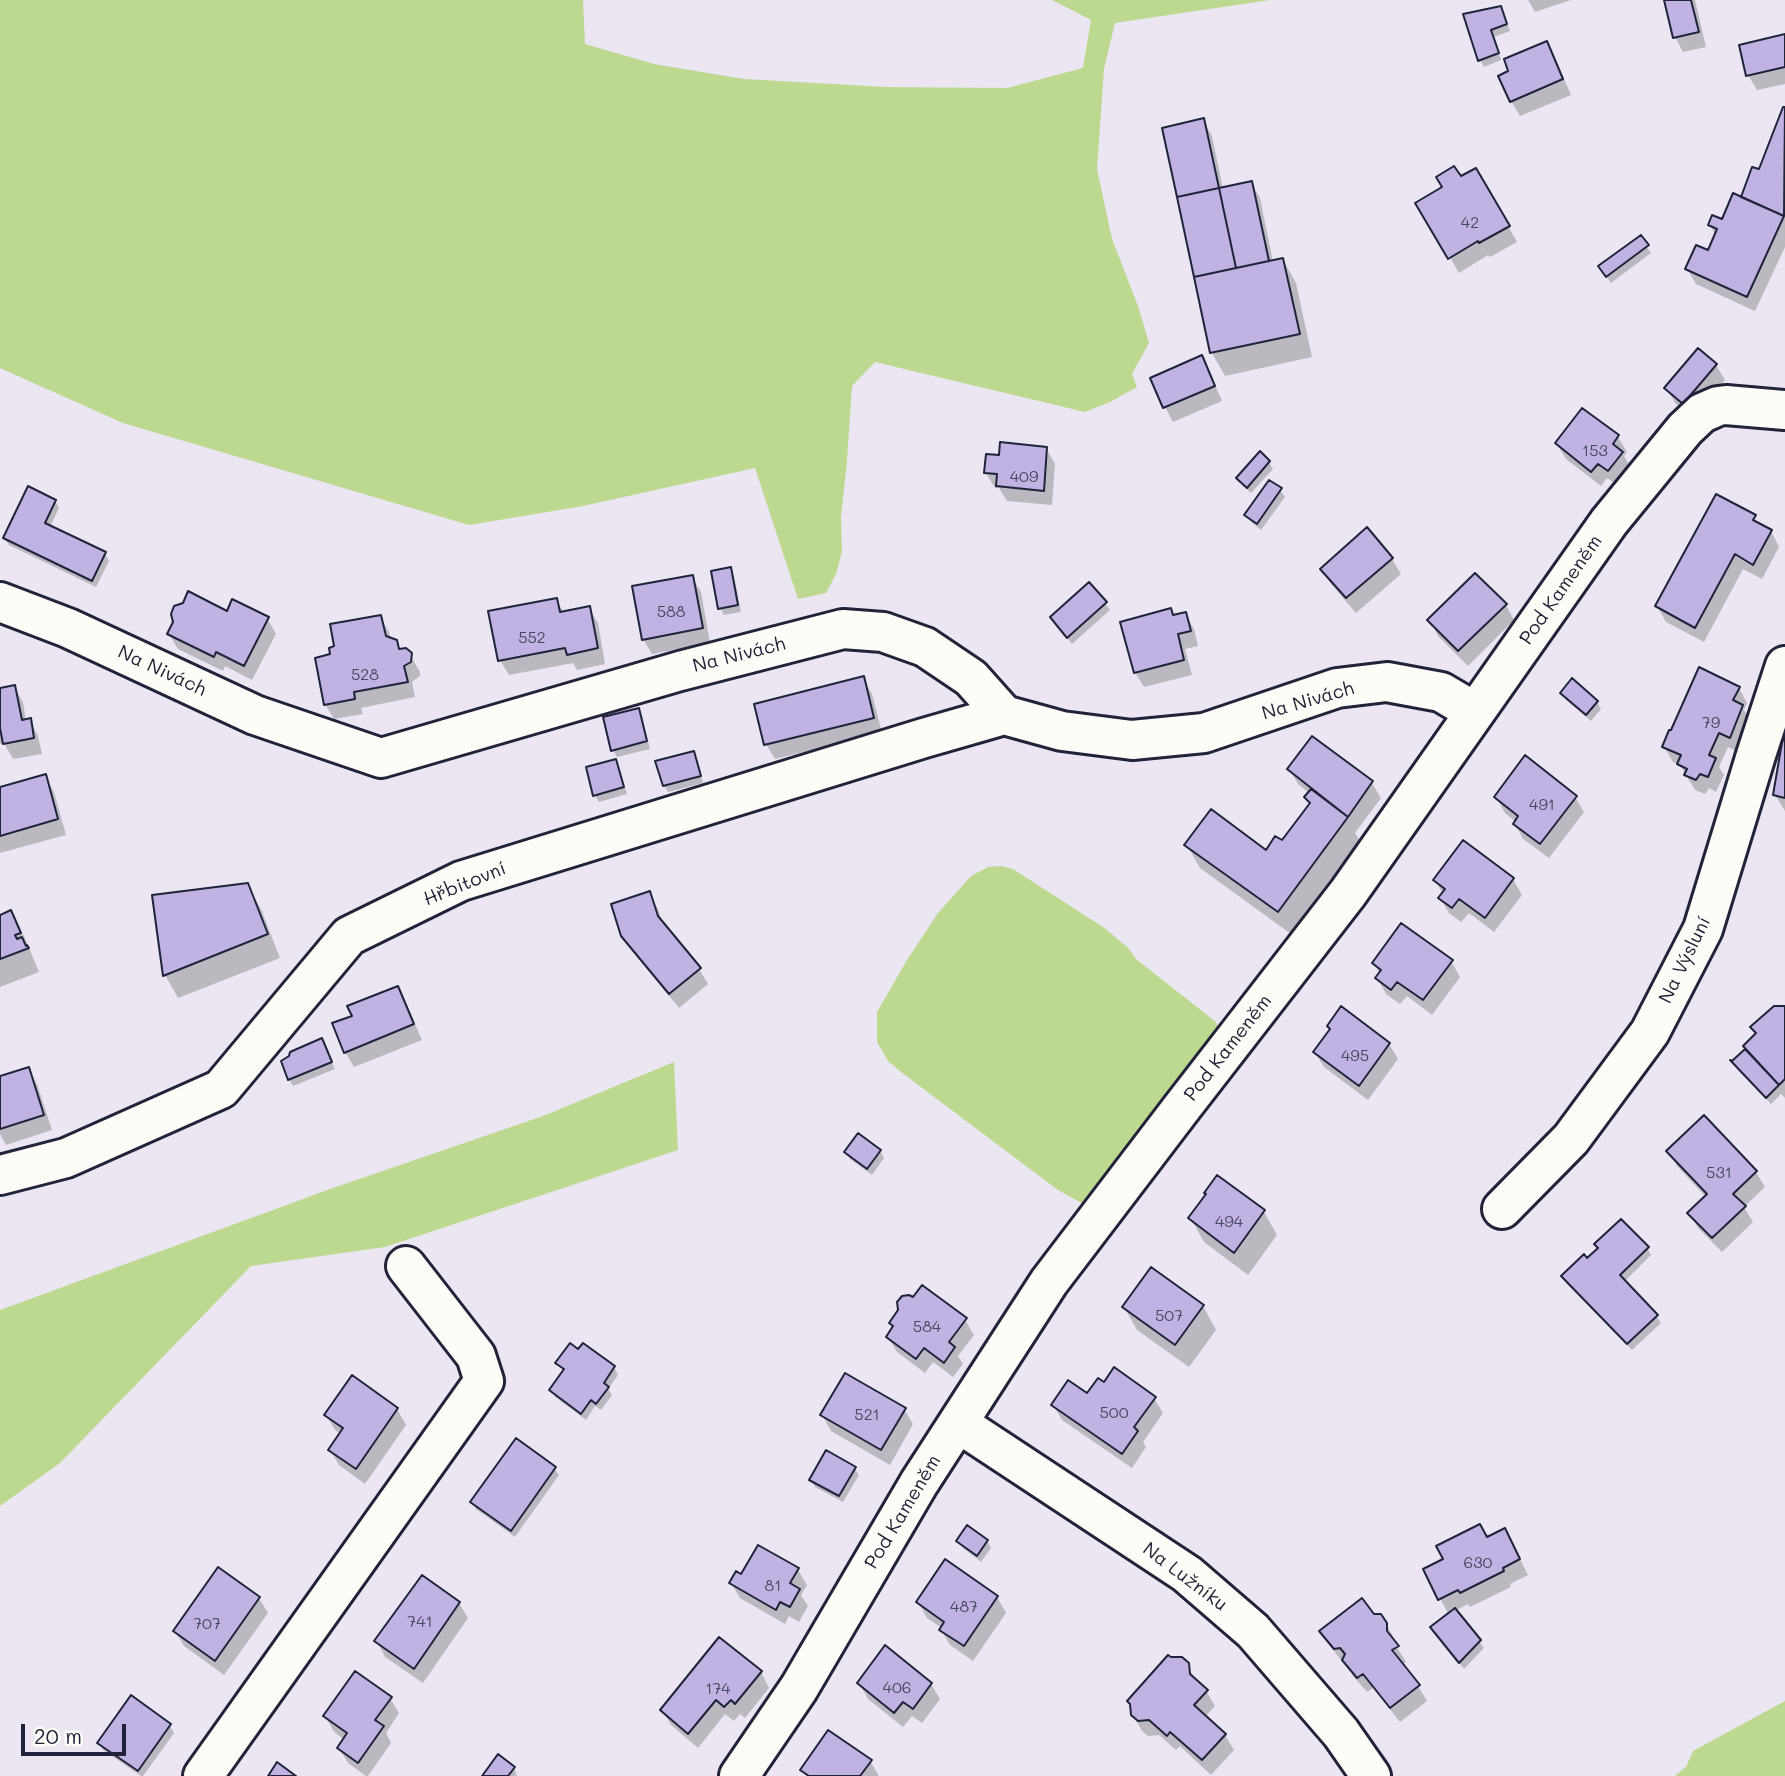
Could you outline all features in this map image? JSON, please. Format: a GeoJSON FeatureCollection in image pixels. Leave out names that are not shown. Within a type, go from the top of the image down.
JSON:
{"type":"FeatureCollection","features":[{"type":"Feature","properties":{"kind":"street","name":"Pod Kameněm"},"geometry":{"type":"LineString","coordinates":[[739,1776],[799,1688],[919,1483],[1049,1282],[1348,893],[1609,522],[1693,421],[1709,410],[1726,405],[1785,410]]}},
{"type":"Feature","properties":{"kind":"street","name":"Na Nivách"},"geometry":{"type":"LineString","coordinates":[[0,602],[68,628],[255,715],[381,758],[680,671],[844,629],[883,632],[925,647],[971,678],[1004,715],[1062,732],[1132,740],[1204,733],[1337,688],[1387,682],[1441,692],[1475,712]]}},
{"type":"Feature","properties":{"kind":"street","name":"Na Výsluní"},"geometry":{"type":"LineString","coordinates":[[1502,1209],[1571,1139],[1656,1021],[1703,929],[1785,666]]}},
{"type":"Feature","properties":{"kind":"street","name":"Hřbitovní"},"geometry":{"type":"LineString","coordinates":[[0,1175],[66,1158],[221,1089],[349,936],[461,881],[923,737],[1004,715]]}},
{"type":"Feature","properties":{"kind":"street"},"geometry":{"type":"LineString","coordinates":[[203,1776],[484,1381],[476,1356],[406,1266]]}},
{"type":"Feature","properties":{"kind":"street","name":"Na Lužníku"},"geometry":{"type":"LineString","coordinates":[[958,1423],[1187,1574],[1254,1631],[1341,1733],[1371,1776]]}},
{"type":"Feature","properties":{"kind":"green space"},"geometry":{"type":"Polygon","coordinates":[[[0,0],[583,0],[585,44],[654,64],[744,79],[886,87],[1007,88],[1083,68],[1091,20],[1052,0],[1270,0],[1115,23],[1104,69],[1097,169],[1112,239],[1149,343],[1132,374],[1137,387],[1085,412],[875,362],[852,386],[841,516],[842,552],[836,574],[826,593],[798,599],[755,468],[583,506],[469,525],[123,423],[0,368],[0,0]]]}},
{"type":"Feature","properties":{"kind":"green space"},"geometry":{"type":"Polygon","coordinates":[[[988,867],[1013,869],[1106,929],[1128,948],[1136,959],[1216,1022],[1219,1031],[1085,1205],[1058,1190],[901,1072],[888,1061],[877,1042],[877,1012],[938,913],[971,876],[988,867]]]}},
{"type":"Feature","properties":{"kind":"green space"},"geometry":{"type":"Polygon","coordinates":[[[674,1062],[678,1150],[385,1247],[251,1266],[60,1463],[0,1506],[0,1310],[333,1188],[543,1116],[674,1062]]]}},
{"type":"Feature","properties":{"kind":"green space"},"geometry":{"type":"Polygon","coordinates":[[[1785,1701],[1785,1776],[1675,1776],[1686,1767],[1693,1751],[1785,1701]]]}},
{"type":"Feature","properties":{"kind":"building"},"geometry":{"type":"Polygon","coordinates":[[[1664,0],[1691,0],[1699,32],[1673,38],[1664,0]]]}},
{"type":"Feature","properties":{"kind":"building"},"geometry":{"type":"Polygon","coordinates":[[[1501,6],[1507,24],[1491,30],[1499,53],[1478,61],[1463,14],[1501,6]]]}},
{"type":"Feature","properties":{"kind":"building"},"geometry":{"type":"Polygon","coordinates":[[[1785,34],[1785,67],[1746,76],[1739,45],[1785,34]]]}},
{"type":"Feature","properties":{"kind":"building"},"geometry":{"type":"Polygon","coordinates":[[[1547,41],[1563,79],[1510,102],[1498,76],[1508,71],[1504,59],[1547,41]]]}},
{"type":"Feature","properties":{"kind":"building"},"geometry":{"type":"Polygon","coordinates":[[[1783,107],[1784,216],[1741,197],[1752,167],[1759,169],[1783,107]]]}},
{"type":"Feature","properties":{"kind":"building"},"geometry":{"type":"Polygon","coordinates":[[[1204,118],[1219,188],[1177,197],[1162,128],[1204,118]]]}},
{"type":"Feature","properties":{"kind":"building"},"geometry":{"type":"Polygon","coordinates":[[[1454,166],[1461,176],[1476,168],[1510,226],[1448,259],[1415,203],[1442,187],[1436,177],[1454,166]]]}},
{"type":"Feature","properties":{"kind":"building"},"geometry":{"type":"Polygon","coordinates":[[[1252,181],[1269,261],[1236,268],[1219,188],[1252,181]]]}},
{"type":"Feature","properties":{"kind":"building"},"geometry":{"type":"Polygon","coordinates":[[[1219,188],[1236,268],[1194,277],[1177,197],[1219,188]]]}},
{"type":"Feature","properties":{"kind":"building"},"geometry":{"type":"Polygon","coordinates":[[[1733,193],[1784,216],[1747,297],[1685,269],[1696,245],[1708,250],[1717,229],[1708,225],[1712,215],[1722,219],[1733,193]]]}},
{"type":"Feature","properties":{"kind":"building"},"geometry":{"type":"Polygon","coordinates":[[[1641,235],[1649,245],[1606,277],[1598,266],[1641,235]]]}},
{"type":"Feature","properties":{"kind":"building"},"geometry":{"type":"Polygon","coordinates":[[[1283,258],[1300,334],[1210,353],[1194,277],[1283,258]]]}},
{"type":"Feature","properties":{"kind":"building"},"geometry":{"type":"Polygon","coordinates":[[[1698,348],[1717,364],[1683,404],[1664,388],[1698,348]]]}},
{"type":"Feature","properties":{"kind":"building"},"geometry":{"type":"Polygon","coordinates":[[[1202,355],[1215,386],[1163,408],[1150,378],[1202,355]]]}},
{"type":"Feature","properties":{"kind":"building"},"geometry":{"type":"Polygon","coordinates":[[[1582,408],[1619,435],[1613,444],[1623,452],[1608,471],[1598,464],[1591,472],[1555,443],[1582,408]]]}},
{"type":"Feature","properties":{"kind":"building"},"geometry":{"type":"Polygon","coordinates":[[[1000,442],[1047,447],[1044,491],[996,486],[997,474],[984,473],[986,454],[999,455],[1000,442]]]}},
{"type":"Feature","properties":{"kind":"building"},"geometry":{"type":"Polygon","coordinates":[[[1260,451],[1270,461],[1247,488],[1236,478],[1260,451]]]}},
{"type":"Feature","properties":{"kind":"building"},"geometry":{"type":"Polygon","coordinates":[[[1269,480],[1282,488],[1257,524],[1244,515],[1269,480]]]}},
{"type":"Feature","properties":{"kind":"building"},"geometry":{"type":"Polygon","coordinates":[[[28,486],[56,500],[45,523],[106,552],[92,581],[3,538],[28,486]]]}},
{"type":"Feature","properties":{"kind":"building"},"geometry":{"type":"Polygon","coordinates":[[[1716,494],[1756,515],[1753,520],[1772,530],[1753,565],[1735,554],[1695,628],[1655,606],[1716,494]]]}},
{"type":"Feature","properties":{"kind":"building"},"geometry":{"type":"Polygon","coordinates":[[[1367,527],[1393,558],[1346,598],[1320,569],[1367,527]]]}},
{"type":"Feature","properties":{"kind":"building"},"geometry":{"type":"Polygon","coordinates":[[[731,567],[738,605],[718,609],[711,571],[731,567]]]}},
{"type":"Feature","properties":{"kind":"building"},"geometry":{"type":"Polygon","coordinates":[[[1475,573],[1507,604],[1458,651],[1427,620],[1475,573]]]}},
{"type":"Feature","properties":{"kind":"building"},"geometry":{"type":"Polygon","coordinates":[[[693,575],[703,628],[642,640],[632,586],[693,575]]]}},
{"type":"Feature","properties":{"kind":"building"},"geometry":{"type":"Polygon","coordinates":[[[1089,582],[1107,602],[1067,638],[1050,617],[1089,582]]]}},
{"type":"Feature","properties":{"kind":"building"},"geometry":{"type":"Polygon","coordinates":[[[188,591],[227,611],[232,599],[269,617],[244,666],[216,652],[214,657],[167,634],[173,622],[171,614],[174,606],[183,603],[188,591]]]}},
{"type":"Feature","properties":{"kind":"building"},"geometry":{"type":"Polygon","coordinates":[[[557,598],[560,612],[590,606],[598,648],[567,655],[565,648],[498,661],[488,611],[557,598]]]}},
{"type":"Feature","properties":{"kind":"building"},"geometry":{"type":"Polygon","coordinates":[[[1171,608],[1173,615],[1186,612],[1191,631],[1178,634],[1184,660],[1134,673],[1120,622],[1171,608]]]}},
{"type":"Feature","properties":{"kind":"building"},"geometry":{"type":"Polygon","coordinates":[[[381,615],[386,636],[397,640],[399,649],[406,648],[412,653],[411,662],[404,666],[408,682],[354,692],[355,699],[324,705],[315,658],[330,654],[329,648],[334,646],[330,624],[381,615]]]}},
{"type":"Feature","properties":{"kind":"building"},"geometry":{"type":"Polygon","coordinates":[[[1699,667],[1740,687],[1733,700],[1743,705],[1730,738],[1719,733],[1709,755],[1716,758],[1708,777],[1700,774],[1696,780],[1684,775],[1687,769],[1677,764],[1681,755],[1662,747],[1699,667]]]}},
{"type":"Feature","properties":{"kind":"building"},"geometry":{"type":"Polygon","coordinates":[[[864,676],[874,718],[764,745],[754,704],[864,676]]]}},
{"type":"Feature","properties":{"kind":"building"},"geometry":{"type":"Polygon","coordinates":[[[1572,678],[1598,701],[1586,715],[1560,693],[1572,678]]]}},
{"type":"Feature","properties":{"kind":"building"},"geometry":{"type":"Polygon","coordinates":[[[15,685],[22,720],[31,718],[34,738],[3,744],[0,728],[0,688],[15,685]]]}},
{"type":"Feature","properties":{"kind":"building"},"geometry":{"type":"Polygon","coordinates":[[[639,708],[647,741],[611,751],[603,717],[639,708]]]}},
{"type":"Feature","properties":{"kind":"building"},"geometry":{"type":"Polygon","coordinates":[[[1785,725],[1785,798],[1773,795],[1785,725]]]}},
{"type":"Feature","properties":{"kind":"building"},"geometry":{"type":"Polygon","coordinates":[[[1312,736],[1373,781],[1348,817],[1287,769],[1312,736]]]}},
{"type":"Feature","properties":{"kind":"building"},"geometry":{"type":"Polygon","coordinates":[[[694,751],[701,776],[663,786],[655,761],[694,751]]]}},
{"type":"Feature","properties":{"kind":"building"},"geometry":{"type":"Polygon","coordinates":[[[1525,755],[1577,796],[1540,844],[1513,824],[1518,816],[1494,797],[1525,755]]]}},
{"type":"Feature","properties":{"kind":"building"},"geometry":{"type":"Polygon","coordinates":[[[616,759],[624,787],[593,796],[586,767],[616,759]]]}},
{"type":"Feature","properties":{"kind":"building"},"geometry":{"type":"Polygon","coordinates":[[[46,774],[58,819],[0,836],[0,787],[46,774]]]}},
{"type":"Feature","properties":{"kind":"building"},"geometry":{"type":"Polygon","coordinates":[[[1311,789],[1348,817],[1278,912],[1184,845],[1211,809],[1266,850],[1275,836],[1282,840],[1310,803],[1304,797],[1311,789]]]}},
{"type":"Feature","properties":{"kind":"building"},"geometry":{"type":"Polygon","coordinates":[[[1463,840],[1514,878],[1485,918],[1459,899],[1452,908],[1438,898],[1445,889],[1433,880],[1463,840]]]}},
{"type":"Feature","properties":{"kind":"building"},"geometry":{"type":"Polygon","coordinates":[[[248,883],[268,934],[163,976],[152,895],[248,883]]]}},
{"type":"Feature","properties":{"kind":"building"},"geometry":{"type":"Polygon","coordinates":[[[650,891],[658,916],[701,968],[669,994],[621,936],[611,904],[650,891]]]}},
{"type":"Feature","properties":{"kind":"building"},"geometry":{"type":"Polygon","coordinates":[[[11,910],[21,933],[15,935],[17,939],[22,937],[29,948],[0,959],[0,915],[11,910]]]}},
{"type":"Feature","properties":{"kind":"building"},"geometry":{"type":"Polygon","coordinates":[[[1401,923],[1453,960],[1423,1000],[1397,982],[1391,990],[1375,978],[1381,970],[1372,963],[1401,923]]]}},
{"type":"Feature","properties":{"kind":"building"},"geometry":{"type":"Polygon","coordinates":[[[398,986],[414,1024],[344,1053],[332,1023],[352,1016],[347,1006],[398,986]]]}},
{"type":"Feature","properties":{"kind":"building"},"geometry":{"type":"Polygon","coordinates":[[[1341,1006],[1390,1043],[1359,1086],[1313,1052],[1330,1029],[1327,1026],[1341,1006]]]}},
{"type":"Feature","properties":{"kind":"building"},"geometry":{"type":"Polygon","coordinates":[[[1774,1006],[1785,1006],[1785,1079],[1779,1085],[1743,1046],[1756,1033],[1750,1027],[1774,1006]]]}},
{"type":"Feature","properties":{"kind":"building"},"geometry":{"type":"Polygon","coordinates":[[[322,1038],[332,1062],[288,1080],[281,1061],[289,1056],[290,1052],[322,1038]]]}},
{"type":"Feature","properties":{"kind":"building"},"geometry":{"type":"Polygon","coordinates":[[[1745,1049],[1779,1085],[1766,1098],[1730,1060],[1745,1049]]]}},
{"type":"Feature","properties":{"kind":"building"},"geometry":{"type":"Polygon","coordinates":[[[29,1067],[44,1115],[0,1129],[0,1076],[29,1067]]]}},
{"type":"Feature","properties":{"kind":"building"},"geometry":{"type":"Polygon","coordinates":[[[1704,1115],[1757,1171],[1733,1194],[1746,1206],[1712,1238],[1687,1213],[1707,1194],[1666,1151],[1704,1115]]]}},
{"type":"Feature","properties":{"kind":"building"},"geometry":{"type":"Polygon","coordinates":[[[858,1133],[881,1150],[867,1169],[844,1152],[858,1133]]]}},
{"type":"Feature","properties":{"kind":"building"},"geometry":{"type":"Polygon","coordinates":[[[1217,1175],[1265,1210],[1234,1253],[1188,1218],[1217,1175]]]}},
{"type":"Feature","properties":{"kind":"building"},"geometry":{"type":"Polygon","coordinates":[[[1621,1219],[1649,1247],[1620,1275],[1658,1315],[1627,1344],[1561,1276],[1584,1254],[1587,1258],[1598,1248],[1594,1244],[1621,1219]]]}},
{"type":"Feature","properties":{"kind":"building"},"geometry":{"type":"Polygon","coordinates":[[[1151,1267],[1204,1305],[1175,1345],[1122,1307],[1151,1267]]]}},
{"type":"Feature","properties":{"kind":"building"},"geometry":{"type":"Polygon","coordinates":[[[922,1285],[967,1318],[949,1342],[955,1347],[944,1363],[924,1348],[916,1359],[886,1337],[893,1326],[889,1323],[898,1310],[897,1302],[902,1296],[913,1297],[922,1285]]]}},
{"type":"Feature","properties":{"kind":"building"},"geometry":{"type":"Polygon","coordinates":[[[570,1343],[578,1349],[583,1343],[615,1366],[604,1383],[609,1387],[596,1404],[591,1400],[581,1414],[549,1390],[564,1369],[555,1363],[570,1343]]]}},
{"type":"Feature","properties":{"kind":"building"},"geometry":{"type":"Polygon","coordinates":[[[1114,1367],[1156,1397],[1134,1427],[1138,1431],[1122,1454],[1051,1405],[1068,1380],[1087,1393],[1098,1378],[1104,1382],[1114,1367]]]}},
{"type":"Feature","properties":{"kind":"building"},"geometry":{"type":"Polygon","coordinates":[[[845,1373],[906,1408],[881,1450],[820,1415],[845,1373]]]}},
{"type":"Feature","properties":{"kind":"building"},"geometry":{"type":"Polygon","coordinates":[[[352,1375],[398,1408],[356,1469],[328,1450],[343,1428],[324,1415],[352,1375]]]}},
{"type":"Feature","properties":{"kind":"building"},"geometry":{"type":"Polygon","coordinates":[[[516,1438],[556,1467],[511,1531],[470,1502],[516,1438]]]}},
{"type":"Feature","properties":{"kind":"building"},"geometry":{"type":"Polygon","coordinates":[[[826,1450],[856,1467],[839,1496],[809,1480],[826,1450]]]}},
{"type":"Feature","properties":{"kind":"building"},"geometry":{"type":"Polygon","coordinates":[[[1480,1524],[1487,1537],[1505,1528],[1520,1559],[1503,1568],[1504,1571],[1460,1593],[1458,1590],[1438,1600],[1423,1569],[1443,1559],[1436,1546],[1480,1524]]]}},
{"type":"Feature","properties":{"kind":"building"},"geometry":{"type":"Polygon","coordinates":[[[967,1525],[988,1540],[977,1556],[956,1541],[967,1525]]]}},
{"type":"Feature","properties":{"kind":"building"},"geometry":{"type":"Polygon","coordinates":[[[758,1545],[799,1568],[790,1583],[800,1589],[790,1607],[780,1602],[776,1610],[729,1583],[736,1571],[741,1574],[758,1545]]]}},
{"type":"Feature","properties":{"kind":"building"},"geometry":{"type":"Polygon","coordinates":[[[945,1559],[998,1596],[964,1646],[939,1630],[944,1622],[916,1602],[945,1559]]]}},
{"type":"Feature","properties":{"kind":"building"},"geometry":{"type":"Polygon","coordinates":[[[218,1567],[260,1597],[215,1661],[173,1631],[218,1567]]]}},
{"type":"Feature","properties":{"kind":"building"},"geometry":{"type":"Polygon","coordinates":[[[422,1575],[460,1602],[414,1669],[374,1641],[422,1575]]]}},
{"type":"Feature","properties":{"kind":"building"},"geometry":{"type":"Polygon","coordinates":[[[1362,1598],[1374,1614],[1381,1614],[1387,1623],[1387,1631],[1399,1646],[1392,1650],[1420,1685],[1390,1708],[1363,1674],[1357,1678],[1342,1660],[1345,1654],[1340,1648],[1334,1649],[1319,1631],[1362,1598]]]}},
{"type":"Feature","properties":{"kind":"building"},"geometry":{"type":"Polygon","coordinates":[[[1455,1608],[1481,1640],[1459,1663],[1430,1627],[1455,1608]]]}},
{"type":"Feature","properties":{"kind":"building"},"geometry":{"type":"Polygon","coordinates":[[[719,1637],[762,1671],[735,1704],[731,1700],[724,1707],[716,1700],[688,1734],[660,1710],[719,1637]]]}},
{"type":"Feature","properties":{"kind":"building"},"geometry":{"type":"Polygon","coordinates":[[[885,1645],[932,1683],[913,1709],[903,1702],[894,1713],[857,1683],[885,1645]]]}},
{"type":"Feature","properties":{"kind":"building"},"geometry":{"type":"Polygon","coordinates":[[[1168,1655],[1182,1657],[1189,1663],[1190,1674],[1208,1690],[1194,1705],[1226,1734],[1202,1760],[1170,1732],[1167,1736],[1149,1720],[1138,1721],[1131,1715],[1127,1701],[1168,1655]]]}},
{"type":"Feature","properties":{"kind":"building"},"geometry":{"type":"Polygon","coordinates":[[[355,1671],[392,1697],[375,1720],[384,1726],[358,1763],[337,1748],[347,1733],[323,1716],[355,1671]]]}},
{"type":"Feature","properties":{"kind":"building"},"geometry":{"type":"Polygon","coordinates":[[[131,1695],[171,1724],[138,1771],[97,1743],[131,1695]]]}},
{"type":"Feature","properties":{"kind":"building"},"geometry":{"type":"Polygon","coordinates":[[[828,1730],[872,1760],[860,1776],[809,1776],[800,1770],[828,1730]]]}},
{"type":"Feature","properties":{"kind":"building"},"geometry":{"type":"Polygon","coordinates":[[[498,1754],[515,1767],[508,1776],[482,1776],[498,1754]]]}},
{"type":"Feature","properties":{"kind":"building"},"geometry":{"type":"Polygon","coordinates":[[[277,1762],[296,1776],[268,1776],[277,1762]]]}}]}
